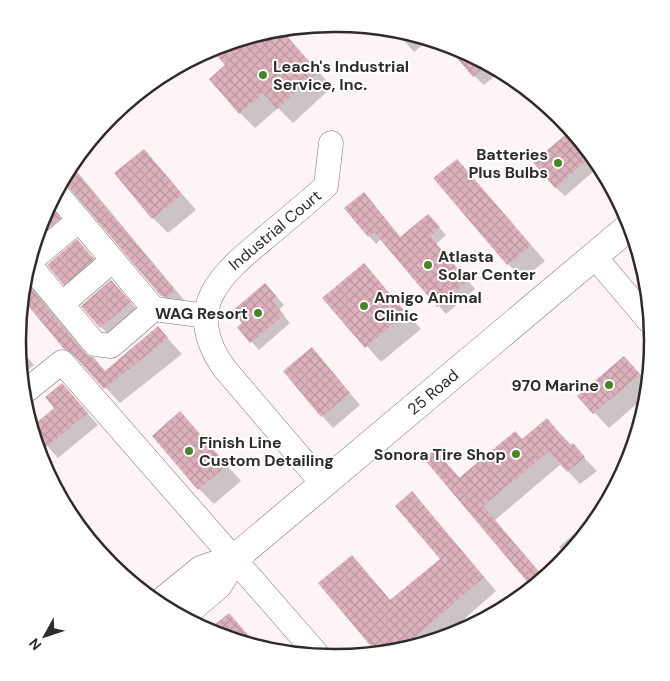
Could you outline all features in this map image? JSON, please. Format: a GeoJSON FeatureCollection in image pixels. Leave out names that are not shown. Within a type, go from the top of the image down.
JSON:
{"type":"FeatureCollection","features":[{"type":"Feature","properties":{"kind":"main road","name":"25 Road"},"geometry":{"type":"LineString","coordinates":[[187,611],[218,585],[235,558],[623,231]]}},
{"type":"Feature","properties":{"kind":"main road","name":"25 Road"},"geometry":{"type":"LineString","coordinates":[[166,599],[201,570],[235,558]]}},
{"type":"Feature","properties":{"kind":"street","name":"Industrial Court"},"geometry":{"type":"LineString","coordinates":[[324,484],[221,363],[212,346],[207,316],[211,294],[229,267],[326,186],[332,143]]}},
{"type":"Feature","properties":{"kind":"street"},"geometry":{"type":"LineString","coordinates":[[61,198],[154,309],[207,316]]}},
{"type":"Feature","properties":{"kind":"street"},"geometry":{"type":"LineString","coordinates":[[39,254],[79,220]]}},
{"type":"Feature","properties":{"kind":"street"},"geometry":{"type":"LineString","coordinates":[[594,256],[642,313]]}},
{"type":"Feature","properties":{"kind":"street"},"geometry":{"type":"LineString","coordinates":[[62,304],[113,260]]}},
{"type":"Feature","properties":{"kind":"street"},"geometry":{"type":"LineString","coordinates":[[34,271],[95,344],[111,346],[154,309]]}},
{"type":"Feature","properties":{"kind":"street"},"geometry":{"type":"LineString","coordinates":[[30,388],[62,362],[313,649]]}},
{"type":"Feature","properties":{"kind":"building","name":"Leach's Industrial Service, Inc."},"geometry":{"type":"Polygon","coordinates":[[[286,36],[318,72],[277,109],[263,93],[239,114],[209,79],[225,65],[216,55],[255,42],[286,36]]]}},
{"type":"Feature","properties":{"kind":"building"},"geometry":{"type":"Polygon","coordinates":[[[455,56],[482,69],[473,77],[455,56]]]}},
{"type":"Feature","properties":{"kind":"building","name":"Batteries Plus Bulbs"},"geometry":{"type":"Polygon","coordinates":[[[565,135],[586,161],[555,188],[533,162],[565,135]]]}},
{"type":"Feature","properties":{"kind":"building"},"geometry":{"type":"Polygon","coordinates":[[[144,149],[182,194],[152,219],[114,173],[144,149]]]}},
{"type":"Feature","properties":{"kind":"building"},"geometry":{"type":"Polygon","coordinates":[[[457,159],[531,245],[507,265],[433,178],[457,159]]]}},
{"type":"Feature","properties":{"kind":"building"},"geometry":{"type":"Polygon","coordinates":[[[76,172],[175,290],[167,297],[161,296],[68,186],[76,172]]]}},
{"type":"Feature","properties":{"kind":"building","name":"Atlasta Solar Center"},"geometry":{"type":"Polygon","coordinates":[[[364,192],[400,237],[428,214],[440,227],[430,236],[468,281],[437,307],[374,232],[368,237],[344,208],[364,192]]]}},
{"type":"Feature","properties":{"kind":"building"},"geometry":{"type":"Polygon","coordinates":[[[54,212],[60,218],[48,228],[54,212]]]}},
{"type":"Feature","properties":{"kind":"building"},"geometry":{"type":"Polygon","coordinates":[[[77,239],[94,259],[64,285],[47,265],[77,239]]]}},
{"type":"Feature","properties":{"kind":"building","name":"Amigo Animal Clinic"},"geometry":{"type":"Polygon","coordinates":[[[364,263],[406,313],[365,348],[322,298],[364,263]]]}},
{"type":"Feature","properties":{"kind":"building"},"geometry":{"type":"Polygon","coordinates":[[[111,280],[131,302],[100,328],[81,306],[111,280]]]}},
{"type":"Feature","properties":{"kind":"building","name":"WAG Resort"},"geometry":{"type":"Polygon","coordinates":[[[265,283],[277,297],[272,301],[284,315],[250,343],[237,327],[242,323],[232,311],[265,283]]]}},
{"type":"Feature","properties":{"kind":"building"},"geometry":{"type":"Polygon","coordinates":[[[31,288],[84,353],[94,358],[105,371],[158,326],[168,338],[104,389],[72,353],[64,349],[28,306],[31,288]]]}},
{"type":"Feature","properties":{"kind":"building"},"geometry":{"type":"Polygon","coordinates":[[[312,347],[350,393],[321,417],[283,371],[312,347]]]}},
{"type":"Feature","properties":{"kind":"building","name":"970 Marine"},"geometry":{"type":"Polygon","coordinates":[[[624,356],[640,374],[593,414],[577,396],[624,356]]]}},
{"type":"Feature","properties":{"kind":"building"},"geometry":{"type":"Polygon","coordinates":[[[62,383],[88,413],[46,447],[38,422],[54,408],[45,397],[62,383]]]}},
{"type":"Feature","properties":{"kind":"building","name":"Finish Line Custom Detailing"},"geometry":{"type":"Polygon","coordinates":[[[180,411],[227,465],[198,490],[152,436],[180,411]]]}},
{"type":"Feature","properties":{"kind":"building"},"geometry":{"type":"Polygon","coordinates":[[[547,418],[570,446],[573,443],[585,457],[567,472],[549,451],[483,506],[539,573],[527,582],[424,459],[435,449],[459,478],[515,431],[522,439],[547,418]]]}},
{"type":"Feature","properties":{"kind":"building"},"geometry":{"type":"Polygon","coordinates":[[[412,491],[484,577],[412,640],[372,647],[318,583],[352,555],[390,600],[440,559],[395,506],[412,491]]]}},
{"type":"Feature","properties":{"kind":"building"},"geometry":{"type":"Polygon","coordinates":[[[229,613],[250,637],[236,633],[214,625],[229,613]]]}},
{"type":"Feature","properties":{"kind":"place","name":"Leach's Industrial Service, Inc."},"geometry":{"type":"Point","coordinates":[263,75]}},
{"type":"Feature","properties":{"kind":"place","name":"Batteries Plus Bulbs"},"geometry":{"type":"Point","coordinates":[558,163]}},
{"type":"Feature","properties":{"kind":"place","name":"Atlasta Solar Center"},"geometry":{"type":"Point","coordinates":[428,265]}},
{"type":"Feature","properties":{"kind":"place","name":"Amigo Animal Clinic"},"geometry":{"type":"Point","coordinates":[364,306]}},
{"type":"Feature","properties":{"kind":"place","name":"WAG Resort"},"geometry":{"type":"Point","coordinates":[258,313]}},
{"type":"Feature","properties":{"kind":"place","name":"970 Marine"},"geometry":{"type":"Point","coordinates":[609,385]}},
{"type":"Feature","properties":{"kind":"place","name":"Finish Line Custom Detailing"},"geometry":{"type":"Point","coordinates":[189,451]}},
{"type":"Feature","properties":{"kind":"place","name":"Sonora Tire Shop"},"geometry":{"type":"Point","coordinates":[516,454]}}]}
